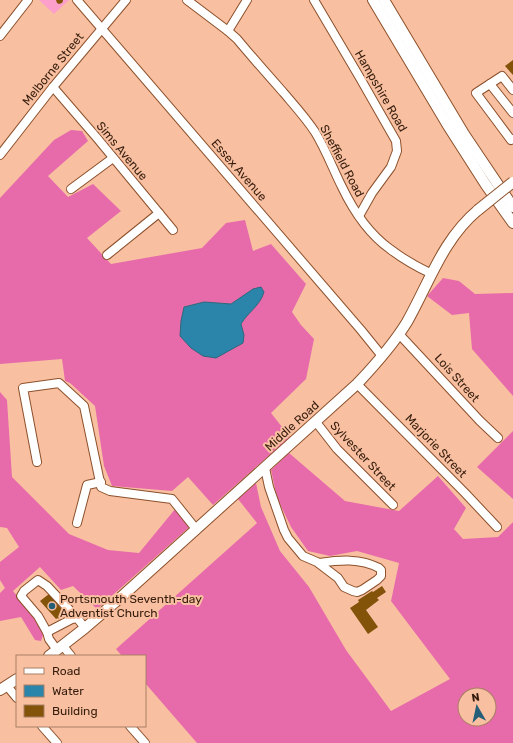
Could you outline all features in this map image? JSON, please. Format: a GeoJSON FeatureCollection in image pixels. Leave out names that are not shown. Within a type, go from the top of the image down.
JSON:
{"type":"FeatureCollection","features":[{"type":"Feature","properties":{"kind":"main road"},"geometry":{"type":"LineString","coordinates":[[373,0],[447,124],[486,185],[513,222]]}},
{"type":"Feature","properties":{"kind":"main road"},"geometry":{"type":"LineString","coordinates":[[384,0],[461,129],[513,206]]}},
{"type":"Feature","properties":{"kind":"main road","name":"Middle Road"},"geometry":{"type":"LineString","coordinates":[[56,651],[125,594],[357,384],[399,334],[412,313],[440,257],[454,236],[478,210],[513,182]]}},
{"type":"Feature","properties":{"kind":"main road"},"geometry":{"type":"LineString","coordinates":[[3,688],[16,679]]}},
{"type":"Feature","properties":{"kind":"street"},"geometry":{"type":"LineString","coordinates":[[0,36],[28,0]]}},
{"type":"Feature","properties":{"kind":"street","name":"Essex Avenue"},"geometry":{"type":"LineString","coordinates":[[77,0],[382,356]]}},
{"type":"Feature","properties":{"kind":"street","name":"Melborne Street"},"geometry":{"type":"LineString","coordinates":[[0,155],[126,0]]}},
{"type":"Feature","properties":{"kind":"street","name":"Sheffield Road"},"geometry":{"type":"LineString","coordinates":[[186,0],[237,39],[306,119],[323,146],[342,188],[359,216],[378,238],[389,248],[414,265],[432,274]]}},
{"type":"Feature","properties":{"kind":"street"},"geometry":{"type":"LineString","coordinates":[[228,31],[247,0]]}},
{"type":"Feature","properties":{"kind":"street","name":"Hampshire Road"},"geometry":{"type":"LineString","coordinates":[[314,0],[396,140],[397,151],[391,167],[372,193],[359,216]]}},
{"type":"Feature","properties":{"kind":"street"},"geometry":{"type":"LineString","coordinates":[[512,140],[476,93],[502,76],[513,90]]}},
{"type":"Feature","properties":{"kind":"street"},"geometry":{"type":"LineString","coordinates":[[490,84],[513,114]]}},
{"type":"Feature","properties":{"kind":"street","name":"Sims Avenue"},"geometry":{"type":"LineString","coordinates":[[53,88],[173,230]]}},
{"type":"Feature","properties":{"kind":"street"},"geometry":{"type":"LineString","coordinates":[[71,190],[113,158]]}},
{"type":"Feature","properties":{"kind":"street"},"geometry":{"type":"LineString","coordinates":[[106,255],[159,213]]}},
{"type":"Feature","properties":{"kind":"street","name":"Lois Street"},"geometry":{"type":"LineString","coordinates":[[399,334],[480,421],[498,438]]}},
{"type":"Feature","properties":{"kind":"street"},"geometry":{"type":"LineString","coordinates":[[37,462],[23,388],[59,383],[84,406],[102,487],[110,491],[172,499],[196,529]]}},
{"type":"Feature","properties":{"kind":"street","name":"Marjorie Street"},"geometry":{"type":"LineString","coordinates":[[357,384],[497,527]]}},
{"type":"Feature","properties":{"kind":"street","name":"Sylvester Street"},"geometry":{"type":"LineString","coordinates":[[316,422],[336,449],[393,505]]}},
{"type":"Feature","properties":{"kind":"street"},"geometry":{"type":"LineString","coordinates":[[265,468],[271,493],[284,530],[288,538],[303,556],[319,563],[338,578],[344,587],[353,591],[357,592],[362,590],[381,576],[381,570],[379,568],[365,562],[351,560],[319,563]]}},
{"type":"Feature","properties":{"kind":"street"},"geometry":{"type":"LineString","coordinates":[[77,523],[87,485],[100,482]]}},
{"type":"Feature","properties":{"kind":"street"},"geometry":{"type":"LineString","coordinates":[[68,655],[56,651],[38,616],[21,596],[24,591],[38,580],[47,586],[85,628]]}},
{"type":"Feature","properties":{"kind":"street"},"geometry":{"type":"LineString","coordinates":[[47,632],[72,619],[77,618]]}},
{"type":"Feature","properties":{"kind":"street"},"geometry":{"type":"LineString","coordinates":[[3,688],[16,697]]}},
{"type":"Feature","properties":{"kind":"street"},"geometry":{"type":"LineString","coordinates":[[43,727],[57,743]]}},
{"type":"Feature","properties":{"kind":"street"},"geometry":{"type":"LineString","coordinates":[[131,727],[145,743]]}},
{"type":"Feature","properties":{"kind":"shaded area"},"geometry":{"type":"Polygon","coordinates":[[[39,0],[69,0],[54,14],[39,0]]]}},
{"type":"Feature","properties":{"kind":"shaded area"},"geometry":{"type":"Polygon","coordinates":[[[71,130],[82,131],[88,141],[48,176],[68,197],[93,184],[121,211],[87,238],[111,264],[202,248],[226,223],[245,220],[253,251],[271,244],[306,284],[292,312],[301,325],[314,339],[306,379],[271,413],[290,437],[213,505],[188,477],[172,491],[112,486],[104,466],[95,406],[70,383],[65,381],[62,359],[0,364],[0,198],[54,140],[71,130]],[[253,289],[231,304],[204,302],[184,307],[180,336],[244,335],[241,324],[245,318],[253,289]]]}},
{"type":"Feature","properties":{"kind":"shaded area"},"geometry":{"type":"Polygon","coordinates":[[[443,278],[459,281],[475,294],[513,293],[513,396],[472,349],[469,313],[452,315],[427,296],[443,278]]]}},
{"type":"Feature","properties":{"kind":"shaded area"},"geometry":{"type":"Polygon","coordinates":[[[0,392],[7,400],[12,477],[69,534],[108,550],[139,553],[176,508],[195,522],[97,609],[73,586],[61,590],[40,567],[13,591],[45,629],[41,641],[35,640],[21,617],[0,621],[0,593],[5,588],[0,580],[0,562],[19,547],[7,528],[0,527],[0,392]]]}},
{"type":"Feature","properties":{"kind":"shaded area"},"geometry":{"type":"Polygon","coordinates":[[[513,431],[513,499],[477,467],[513,431]]]}},
{"type":"Feature","properties":{"kind":"shaded area"},"geometry":{"type":"Polygon","coordinates":[[[289,453],[345,501],[399,511],[438,476],[466,508],[454,529],[463,539],[498,537],[513,522],[513,743],[197,743],[146,684],[146,655],[121,655],[116,649],[257,523],[238,499],[256,483],[261,507],[280,551],[309,587],[346,650],[391,711],[450,679],[391,601],[399,563],[357,551],[330,556],[308,551],[291,527],[277,498],[271,470],[289,453]]]}},
{"type":"Feature","properties":{"kind":"water"},"geometry":{"type":"Polygon","coordinates":[[[261,287],[264,292],[260,301],[241,324],[244,335],[243,343],[216,358],[203,356],[191,348],[180,336],[184,307],[204,302],[231,304],[253,289],[261,287]]]}},
{"type":"Feature","properties":{"kind":"building"},"geometry":{"type":"Polygon","coordinates":[[[56,0],[63,0],[63,1],[59,4],[56,0]]]}},
{"type":"Feature","properties":{"kind":"building"},"geometry":{"type":"Polygon","coordinates":[[[513,60],[513,75],[505,66],[513,60]]]}},
{"type":"Feature","properties":{"kind":"building"},"geometry":{"type":"Polygon","coordinates":[[[382,586],[386,592],[377,598],[379,600],[366,610],[378,627],[368,634],[350,608],[359,602],[358,600],[382,586]]]}},
{"type":"Feature","properties":{"kind":"building","name":"Portsmouth Seventh-day Adventist Church"},"geometry":{"type":"Polygon","coordinates":[[[49,594],[64,612],[59,619],[56,619],[40,601],[49,594]]]}},
{"type":"Feature","properties":{"kind":"place","name":"Portsmouth Seventh-day Adventist Church"},"geometry":{"type":"Point","coordinates":[52,606]}}]}
